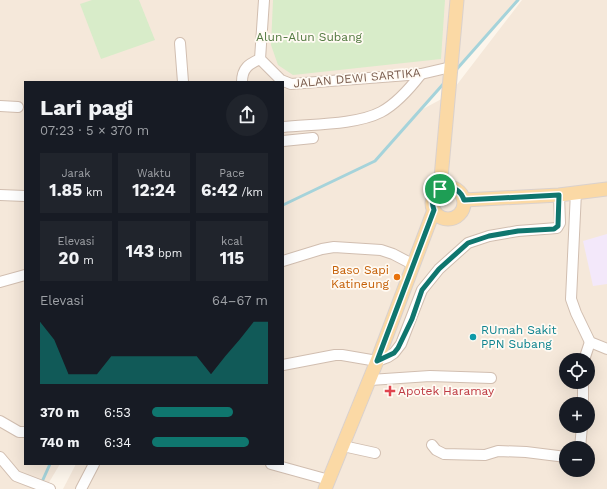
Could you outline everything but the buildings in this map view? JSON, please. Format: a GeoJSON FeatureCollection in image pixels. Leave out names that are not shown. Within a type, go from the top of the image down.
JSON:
{"type":"FeatureCollection","features":[{"type":"Feature","properties":{"kind":"main road"},"geometry":{"type":"LineString","coordinates":[[440,189],[450,187],[459,191],[464,200],[463,210],[456,217],[446,219],[441,217],[432,206],[434,196],[440,189],[457,0]]}},
{"type":"Feature","properties":{"kind":"main road"},"geometry":{"type":"LineString","coordinates":[[464,200],[559,195],[607,189]]}},
{"type":"Feature","properties":{"kind":"main road"},"geometry":{"type":"LineString","coordinates":[[327,485],[370,380],[434,210]]}},
{"type":"Feature","properties":{"kind":"street"},"geometry":{"type":"LineString","coordinates":[[242,81],[244,71],[248,64],[260,59],[264,0]]}},
{"type":"Feature","properties":{"kind":"street"},"geometry":{"type":"LineString","coordinates":[[180,43],[183,81]]}},
{"type":"Feature","properties":{"kind":"street","name":"JALAN DEWI SARTIKA"},"geometry":{"type":"LineString","coordinates":[[260,59],[282,81]]}},
{"type":"Feature","properties":{"kind":"street","name":"JALAN DEWI SARTIKA"},"geometry":{"type":"LineString","coordinates":[[284,86],[291,84],[421,74],[451,67]]}},
{"type":"Feature","properties":{"kind":"street"},"geometry":{"type":"LineString","coordinates":[[284,126],[355,121],[381,112],[410,88],[421,74]]}},
{"type":"Feature","properties":{"kind":"street"},"geometry":{"type":"LineString","coordinates":[[0,106],[18,107]]}},
{"type":"Feature","properties":{"kind":"street"},"geometry":{"type":"LineString","coordinates":[[284,141],[313,138]]}},
{"type":"Feature","properties":{"kind":"street"},"geometry":{"type":"LineString","coordinates":[[576,192],[571,299],[590,342],[607,350]]}},
{"type":"Feature","properties":{"kind":"street"},"geometry":{"type":"LineString","coordinates":[[0,195],[24,196]]}},
{"type":"Feature","properties":{"kind":"street"},"geometry":{"type":"LineString","coordinates":[[284,365],[339,355],[377,361],[394,353],[401,344],[422,290],[439,269],[468,243],[489,236],[518,231],[556,228],[560,223],[559,195]]}},
{"type":"Feature","properties":{"kind":"street"},"geometry":{"type":"LineString","coordinates":[[284,261],[322,249],[334,247],[382,250],[414,265]]}},
{"type":"Feature","properties":{"kind":"street"},"geometry":{"type":"LineString","coordinates":[[0,282],[24,275]]}},
{"type":"Feature","properties":{"kind":"street"},"geometry":{"type":"LineString","coordinates":[[586,353],[590,342]]}},
{"type":"Feature","properties":{"kind":"street"},"geometry":{"type":"LineString","coordinates":[[370,380],[430,376],[491,378]]}},
{"type":"Feature","properties":{"kind":"street"},"geometry":{"type":"LineString","coordinates":[[0,421],[19,432],[24,432]]}},
{"type":"Feature","properties":{"kind":"street"},"geometry":{"type":"LineString","coordinates":[[432,445],[436,450],[444,454],[485,455],[498,451],[526,452],[559,456]]}},
{"type":"Feature","properties":{"kind":"street"},"geometry":{"type":"LineString","coordinates":[[342,446],[375,453]]}},
{"type":"Feature","properties":{"kind":"street"},"geometry":{"type":"LineString","coordinates":[[0,457],[16,476],[50,489]]}},
{"type":"Feature","properties":{"kind":"street"},"geometry":{"type":"LineString","coordinates":[[80,489],[93,465]]}},
{"type":"Feature","properties":{"kind":"street"},"geometry":{"type":"LineString","coordinates":[[274,465],[327,485]]}},
{"type":"Feature","properties":{"kind":"shaded area"},"geometry":{"type":"Polygon","coordinates":[[[0,0],[518,0],[421,110],[449,95],[522,0],[607,0],[607,489],[63,489],[75,465],[284,465],[284,81],[24,81],[24,465],[59,465],[45,489],[0,489],[0,0]]]}},
{"type":"Feature","properties":{"kind":"shaded area"},"geometry":{"type":"Polygon","coordinates":[[[607,234],[607,284],[593,286],[583,241],[607,234]]]}},
{"type":"Feature","properties":{"kind":"green space"},"geometry":{"type":"Polygon","coordinates":[[[92,0],[139,0],[155,40],[101,59],[80,4],[92,0]]]}},
{"type":"Feature","properties":{"kind":"green space","name":"Alun-Alun Subang"},"geometry":{"type":"Polygon","coordinates":[[[273,0],[445,0],[441,59],[293,75],[278,65],[271,45],[273,0]]]}},
{"type":"Feature","properties":{"kind":"waterway"},"geometry":{"type":"LineString","coordinates":[[456,70],[518,0]]}},
{"type":"Feature","properties":{"kind":"waterway"},"geometry":{"type":"LineString","coordinates":[[284,205],[375,161],[445,82]]}},
{"type":"Feature","properties":{"kind":"waterway"},"geometry":{"type":"LineString","coordinates":[[41,484],[50,465]]}},
{"type":"Feature","properties":{"kind":"place","name":"Baso Sapi Katineung"},"geometry":{"type":"Point","coordinates":[397,277]}},
{"type":"Feature","properties":{"kind":"place","name":"RUmah Sakit PPN Subang"},"geometry":{"type":"Point","coordinates":[473,337]}},
{"type":"Feature","properties":{"kind":"place","name":"Apotek Haramay"},"geometry":{"type":"Point","coordinates":[390,391]}},
{"type":"Feature","properties":{"kind":"route"},"geometry":{"type":"LineString","coordinates":[[445,187],[455,188],[462,195],[464,200],[559,195],[560,223],[554,229],[518,231],[489,236],[468,243],[439,269],[422,290],[412,319],[398,348],[388,357],[377,361],[434,210],[432,201],[436,192],[440,189],[445,187]]}}]}
